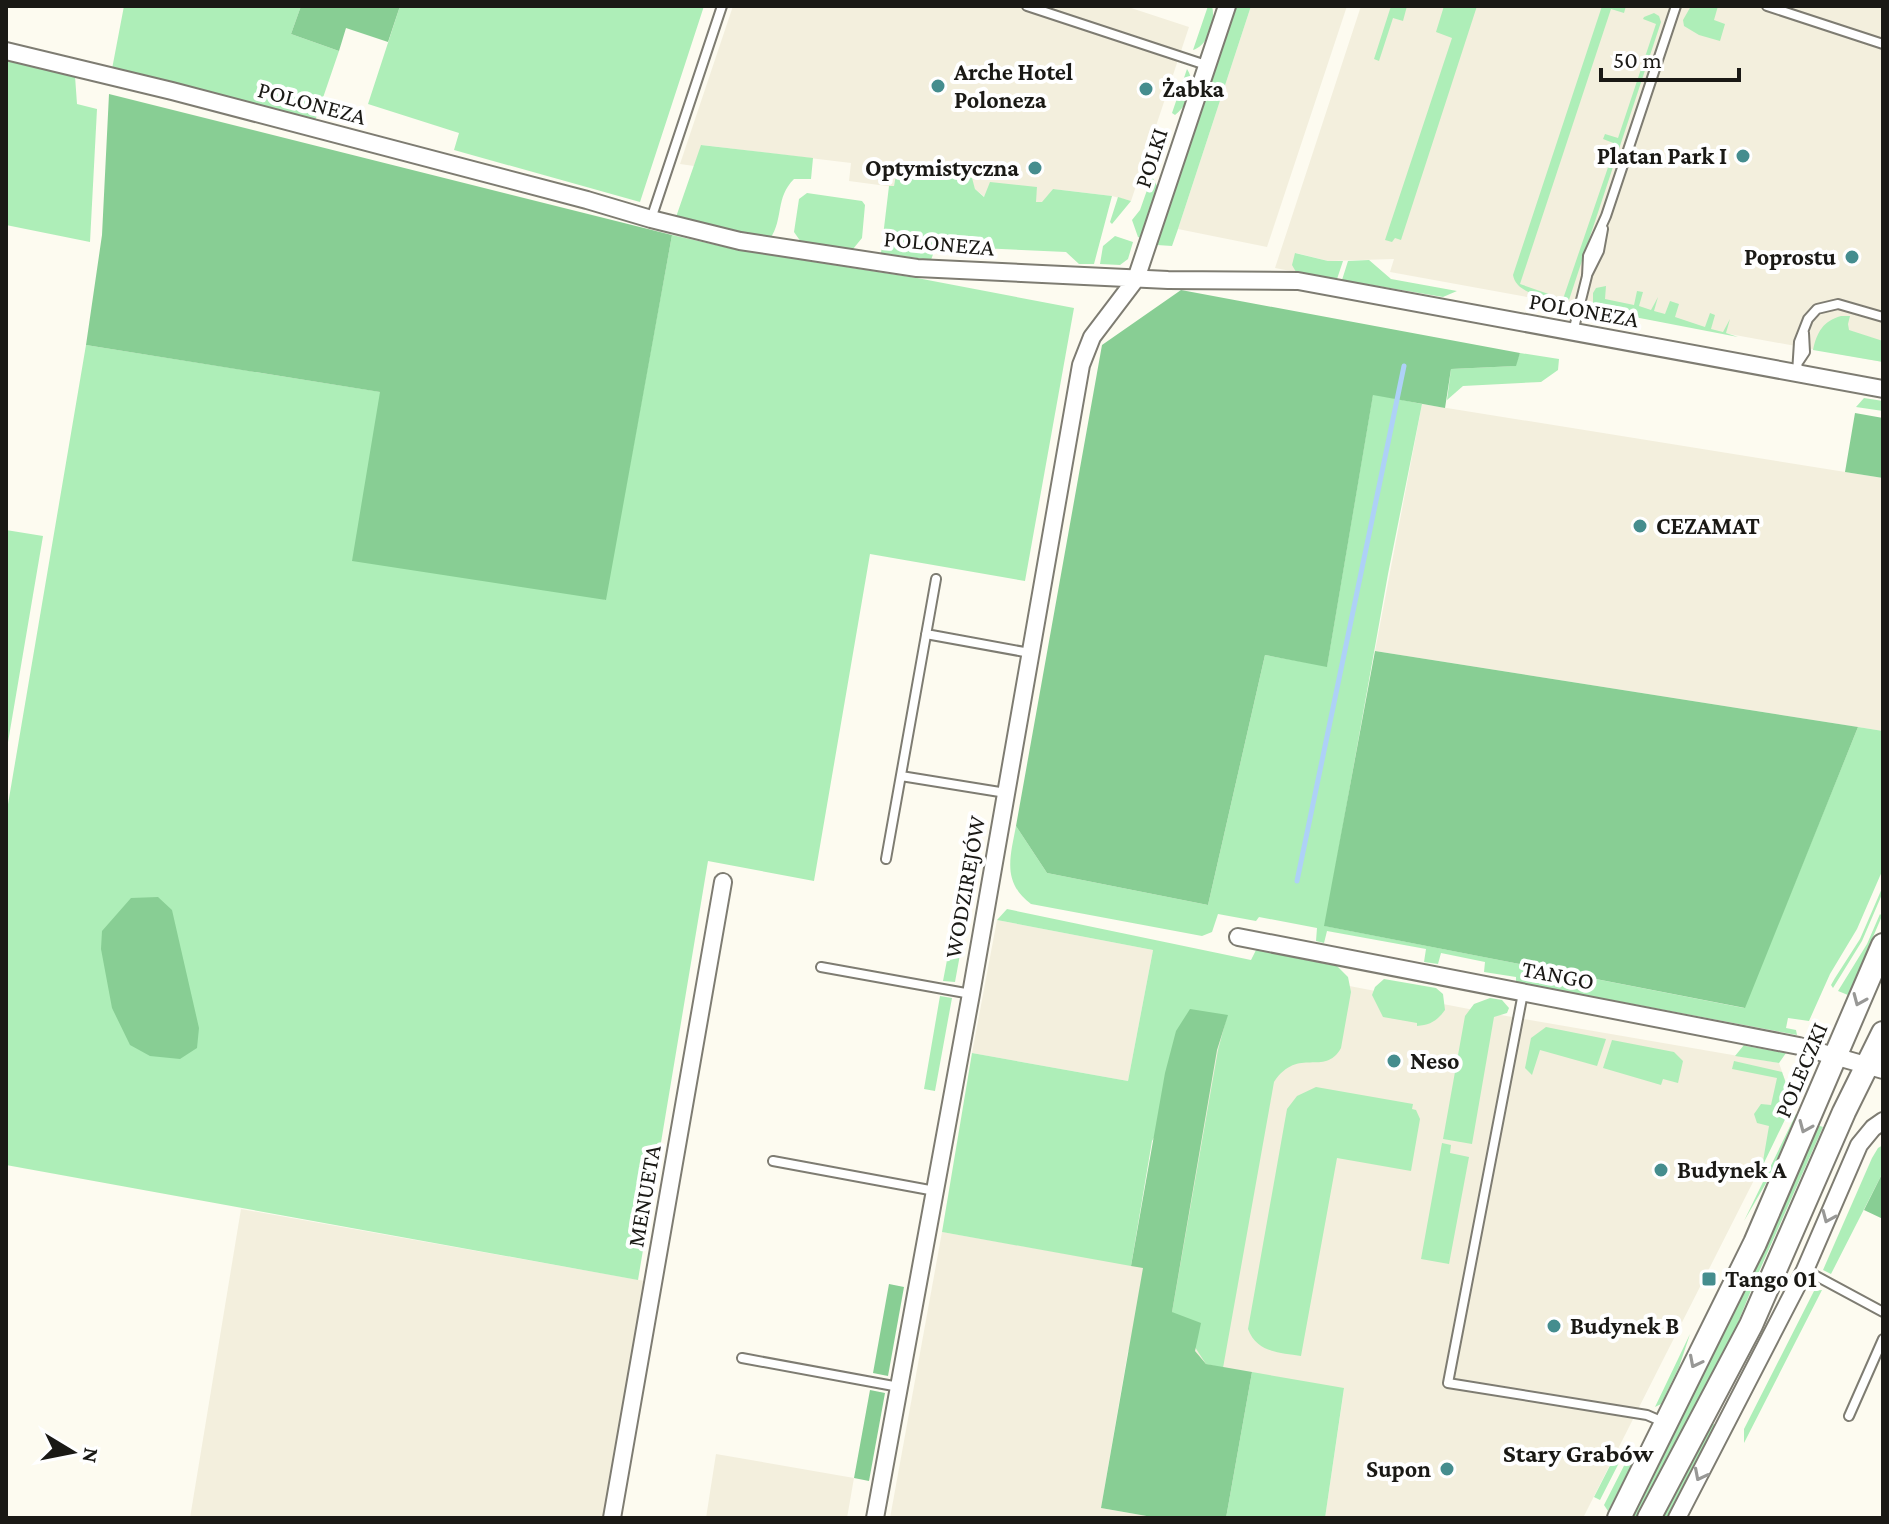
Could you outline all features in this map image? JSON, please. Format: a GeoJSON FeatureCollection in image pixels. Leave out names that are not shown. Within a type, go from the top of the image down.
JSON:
{"type":"FeatureCollection","features":[{"type":"Feature","properties":{"kind":"main road","name":"POLECZKI"},"geometry":{"type":"LineString","coordinates":[[1619,1518],[1755,1243],[1883,945]]}},
{"type":"Feature","properties":{"kind":"main road"},"geometry":{"type":"LineString","coordinates":[[1649,1518],[1751,1325],[1844,1112],[1875,1067],[1883,1033]]}},
{"type":"Feature","properties":{"kind":"street","name":"POLKI"},"geometry":{"type":"LineString","coordinates":[[1136,279],[1227,6]]}},
{"type":"Feature","properties":{"kind":"street","name":"POLONEZA"},"geometry":{"type":"LineString","coordinates":[[6,51],[740,241],[917,268],[1136,279],[1298,281],[1573,332],[1798,367],[1883,389]]}},
{"type":"Feature","properties":{"kind":"street","name":"WODZIREJÓW"},"geometry":{"type":"LineString","coordinates":[[875,1518],[1081,365],[1092,337],[1136,279]]}},
{"type":"Feature","properties":{"kind":"street","name":"MENUETA"},"geometry":{"type":"LineString","coordinates":[[612,1518],[723,882]]}},
{"type":"Feature","properties":{"kind":"street","name":"TANGO"},"geometry":{"type":"LineString","coordinates":[[1238,937],[1836,1055],[1875,1067]]}},
{"type":"Feature","properties":{"kind":"street"},"geometry":{"type":"LineString","coordinates":[[1677,1518],[1805,1270],[1859,1145],[1883,1121]]}},
{"type":"Feature","properties":{"kind":"lane"},"geometry":{"type":"LineString","coordinates":[[651,219],[722,6]]}},
{"type":"Feature","properties":{"kind":"lane"},"geometry":{"type":"LineString","coordinates":[[1027,6],[1207,66]]}},
{"type":"Feature","properties":{"kind":"lane"},"geometry":{"type":"LineString","coordinates":[[1573,332],[1587,276],[1599,251],[1606,216],[1676,6]]}},
{"type":"Feature","properties":{"kind":"lane"},"geometry":{"type":"LineString","coordinates":[[1767,6],[1883,44]]}},
{"type":"Feature","properties":{"kind":"lane"},"geometry":{"type":"LineString","coordinates":[[1798,367],[1806,344],[1804,332],[1812,313],[1830,304],[1846,305],[1883,317]]}},
{"type":"Feature","properties":{"kind":"lane"},"geometry":{"type":"LineString","coordinates":[[886,859],[936,579]]}},
{"type":"Feature","properties":{"kind":"lane"},"geometry":{"type":"LineString","coordinates":[[926,634],[1030,653]]}},
{"type":"Feature","properties":{"kind":"lane"},"geometry":{"type":"LineString","coordinates":[[901,776],[1006,793]]}},
{"type":"Feature","properties":{"kind":"lane"},"geometry":{"type":"LineString","coordinates":[[821,967],[971,994]]}},
{"type":"Feature","properties":{"kind":"lane"},"geometry":{"type":"LineString","coordinates":[[1523,993],[1448,1383],[1647,1415],[1665,1423]]}},
{"type":"Feature","properties":{"kind":"lane"},"geometry":{"type":"LineString","coordinates":[[773,1161],[935,1191]]}},
{"type":"Feature","properties":{"kind":"lane"},"geometry":{"type":"LineString","coordinates":[[1805,1270],[1883,1312]]}},
{"type":"Feature","properties":{"kind":"lane"},"geometry":{"type":"LineString","coordinates":[[1849,1416],[1883,1339]]}},
{"type":"Feature","properties":{"kind":"lane"},"geometry":{"type":"LineString","coordinates":[[742,1358],[899,1387]]}},
{"type":"Feature","properties":{"kind":"shaded area","name":"Arche Hotel Poloneza"},"geometry":{"type":"Polygon","coordinates":[[[733,6],[1125,6],[1189,27],[1131,201],[1053,189],[1042,203],[1035,202],[1037,187],[985,197],[975,189],[971,178],[897,169],[894,187],[849,181],[851,163],[702,145],[694,166],[680,164],[733,6]]]}},
{"type":"Feature","properties":{"kind":"shaded area"},"geometry":{"type":"Polygon","coordinates":[[[1251,6],[1347,6],[1267,247],[1178,229],[1251,6]]]}},
{"type":"Feature","properties":{"kind":"shaded area"},"geometry":{"type":"Polygon","coordinates":[[[1361,6],[1883,6],[1883,362],[1390,272],[1394,259],[1328,261],[1296,253],[1293,265],[1296,272],[1275,268],[1361,6]]]}},
{"type":"Feature","properties":{"kind":"shaded area","name":"CEZAMAT"},"geometry":{"type":"Polygon","coordinates":[[[1422,404],[1883,478],[1883,731],[1375,651],[1422,404]]]}},
{"type":"Feature","properties":{"kind":"shaded area"},"geometry":{"type":"Polygon","coordinates":[[[997,920],[1153,950],[1128,1081],[972,1053],[997,920]]]}},
{"type":"Feature","properties":{"kind":"shaded area"},"geometry":{"type":"Polygon","coordinates":[[[1199,957],[1495,1014],[1779,1063],[1793,1103],[1583,1518],[1325,1518],[1344,1389],[1128,1351],[1101,1508],[1158,1518],[890,1518],[942,1232],[1143,1267],[1199,957]]]}},
{"type":"Feature","properties":{"kind":"shaded area"},"geometry":{"type":"Polygon","coordinates":[[[241,1209],[645,1281],[605,1518],[190,1518],[241,1209]]]}},
{"type":"Feature","properties":{"kind":"shaded area"},"geometry":{"type":"Polygon","coordinates":[[[716,1454],[854,1478],[847,1518],[706,1518],[716,1454]]]}},
{"type":"Feature","properties":{"kind":"green space"},"geometry":{"type":"Polygon","coordinates":[[[124,6],[301,6],[291,34],[339,51],[315,121],[112,69],[124,6]]]}},
{"type":"Feature","properties":{"kind":"green space"},"geometry":{"type":"Polygon","coordinates":[[[301,6],[400,6],[388,42],[346,28],[339,51],[291,34],[301,6]]]}},
{"type":"Feature","properties":{"kind":"green space"},"geometry":{"type":"Polygon","coordinates":[[[400,6],[704,6],[640,202],[454,150],[459,133],[368,104],[400,6]]]}},
{"type":"Feature","properties":{"kind":"green space"},"geometry":{"type":"Polygon","coordinates":[[[1208,6],[1212,6],[1213,12],[1210,32],[1203,44],[1193,50],[1208,6]]]}},
{"type":"Feature","properties":{"kind":"green space"},"geometry":{"type":"Polygon","coordinates":[[[1236,6],[1251,6],[1172,246],[1157,245],[1236,6]]]}},
{"type":"Feature","properties":{"kind":"green space"},"geometry":{"type":"Polygon","coordinates":[[[1391,6],[1407,6],[1403,21],[1393,18],[1379,61],[1374,59],[1391,6]]]}},
{"type":"Feature","properties":{"kind":"green space"},"geometry":{"type":"Polygon","coordinates":[[[1444,6],[1477,6],[1401,240],[1395,238],[1392,242],[1385,240],[1452,38],[1436,32],[1444,6]]]}},
{"type":"Feature","properties":{"kind":"green space"},"geometry":{"type":"Polygon","coordinates":[[[1602,6],[1626,6],[1624,13],[1611,9],[1520,284],[1563,299],[1616,144],[1603,139],[1605,134],[1618,138],[1656,24],[1643,19],[1654,13],[1661,22],[1569,300],[1562,302],[1526,291],[1515,281],[1513,275],[1602,6]]]}},
{"type":"Feature","properties":{"kind":"green space"},"geometry":{"type":"Polygon","coordinates":[[[1691,6],[1718,6],[1714,20],[1725,24],[1720,41],[1699,35],[1684,26],[1683,20],[1691,6]]]}},
{"type":"Feature","properties":{"kind":"green space"},"geometry":{"type":"Polygon","coordinates":[[[6,59],[75,76],[77,104],[97,109],[90,242],[6,225],[6,59]]]}},
{"type":"Feature","properties":{"kind":"green space"},"geometry":{"type":"Polygon","coordinates":[[[1187,69],[1191,81],[1190,94],[1175,115],[1172,113],[1187,69]]]}},
{"type":"Feature","properties":{"kind":"green space"},"geometry":{"type":"Polygon","coordinates":[[[109,94],[672,235],[606,600],[352,561],[380,392],[86,345],[102,235],[109,94]]]}},
{"type":"Feature","properties":{"kind":"green space"},"geometry":{"type":"Polygon","coordinates":[[[701,145],[813,158],[811,179],[794,179],[784,193],[770,239],[676,217],[701,145]]]}},
{"type":"Feature","properties":{"kind":"green space"},"geometry":{"type":"Polygon","coordinates":[[[897,169],[972,178],[975,189],[984,197],[990,182],[1037,187],[1036,202],[1042,202],[1053,189],[1112,196],[1094,264],[1079,264],[1066,252],[936,246],[931,260],[881,253],[889,186],[894,186],[897,169]]]}},
{"type":"Feature","properties":{"kind":"green space"},"geometry":{"type":"Polygon","coordinates":[[[1152,176],[1158,188],[1141,238],[1132,220],[1140,210],[1152,176]]]}},
{"type":"Feature","properties":{"kind":"green space"},"geometry":{"type":"Polygon","coordinates":[[[807,193],[862,201],[865,205],[862,238],[853,249],[801,242],[794,232],[799,199],[807,193]]]}},
{"type":"Feature","properties":{"kind":"green space"},"geometry":{"type":"Polygon","coordinates":[[[1118,197],[1131,201],[1112,224],[1110,222],[1118,197]]]}},
{"type":"Feature","properties":{"kind":"green space"},"geometry":{"type":"Polygon","coordinates":[[[672,235],[738,250],[917,278],[1074,308],[1025,581],[870,554],[814,881],[708,861],[638,1280],[6,1165],[6,816],[86,345],[381,392],[605,600],[672,235]]]}},
{"type":"Feature","properties":{"kind":"green space"},"geometry":{"type":"Polygon","coordinates":[[[1115,236],[1133,242],[1128,259],[1120,265],[1100,264],[1103,246],[1115,236]]]}},
{"type":"Feature","properties":{"kind":"green space"},"geometry":{"type":"Polygon","coordinates":[[[1295,253],[1328,261],[1343,261],[1337,279],[1296,272],[1292,265],[1295,253]]]}},
{"type":"Feature","properties":{"kind":"green space"},"geometry":{"type":"Polygon","coordinates":[[[1369,260],[1391,279],[1457,291],[1443,297],[1342,280],[1348,261],[1369,260]]]}},
{"type":"Feature","properties":{"kind":"green space"},"geometry":{"type":"Polygon","coordinates":[[[1606,286],[1605,299],[1634,305],[1637,291],[1643,292],[1639,306],[1651,310],[1658,297],[1654,311],[1665,314],[1670,301],[1679,304],[1675,317],[1705,327],[1710,313],[1715,315],[1711,329],[1723,332],[1730,319],[1726,333],[1738,337],[1593,309],[1593,293],[1596,288],[1606,286]]]}},
{"type":"Feature","properties":{"kind":"green space"},"geometry":{"type":"Polygon","coordinates":[[[1181,290],[1520,353],[1516,366],[1451,369],[1445,408],[1373,395],[1327,667],[1265,655],[1208,905],[1047,873],[1016,826],[1102,345],[1181,290]]]}},
{"type":"Feature","properties":{"kind":"green space"},"geometry":{"type":"Polygon","coordinates":[[[1841,316],[1850,316],[1849,330],[1883,341],[1883,362],[1813,350],[1822,328],[1841,316]]]}},
{"type":"Feature","properties":{"kind":"green space"},"geometry":{"type":"Polygon","coordinates":[[[1520,353],[1559,359],[1558,370],[1541,382],[1463,386],[1447,400],[1451,369],[1515,366],[1520,353]]]}},
{"type":"Feature","properties":{"kind":"green space"},"geometry":{"type":"Polygon","coordinates":[[[1373,394],[1422,404],[1325,926],[1744,1008],[1858,727],[1883,731],[1883,869],[1857,929],[1830,974],[1809,1021],[1788,1018],[1786,1028],[1796,1030],[1797,1035],[1516,982],[1516,977],[1484,972],[1485,962],[1441,953],[1438,964],[1424,962],[1426,949],[1327,931],[1324,943],[1316,941],[1317,928],[1259,917],[1256,921],[1218,914],[1212,932],[1202,936],[1031,904],[1016,887],[1010,869],[1016,826],[1047,873],[1208,905],[1265,655],[1327,666],[1373,394]]]}},
{"type":"Feature","properties":{"kind":"green space"},"geometry":{"type":"Polygon","coordinates":[[[1864,398],[1883,401],[1883,411],[1856,407],[1864,398]]]}},
{"type":"Feature","properties":{"kind":"green space"},"geometry":{"type":"Polygon","coordinates":[[[1855,413],[1883,418],[1883,478],[1845,472],[1855,413]]]}},
{"type":"Feature","properties":{"kind":"green space"},"geometry":{"type":"Polygon","coordinates":[[[6,530],[43,536],[6,754],[6,530]]]}},
{"type":"Feature","properties":{"kind":"green space"},"geometry":{"type":"Polygon","coordinates":[[[1375,651],[1858,727],[1745,1008],[1324,926],[1375,651]]]}},
{"type":"Feature","properties":{"kind":"green space"},"geometry":{"type":"Polygon","coordinates":[[[1883,886],[1862,941],[1833,988],[1831,985],[1860,939],[1883,886]]]}},
{"type":"Feature","properties":{"kind":"green space"},"geometry":{"type":"Polygon","coordinates":[[[961,887],[972,889],[955,982],[943,981],[961,887]]]}},
{"type":"Feature","properties":{"kind":"green space"},"geometry":{"type":"Polygon","coordinates":[[[158,897],[172,910],[199,1028],[197,1048],[180,1059],[150,1056],[130,1045],[112,1008],[101,949],[102,931],[131,898],[158,897]]]}},
{"type":"Feature","properties":{"kind":"green space"},"geometry":{"type":"Polygon","coordinates":[[[1007,909],[1251,960],[1256,950],[1337,966],[1348,977],[1351,992],[1341,1048],[1327,1061],[1293,1065],[1274,1082],[1223,1368],[1206,1364],[1172,1312],[1218,1050],[1227,1016],[1152,1141],[1131,1266],[942,1232],[972,1053],[1128,1081],[1153,950],[997,920],[1007,909]]]}},
{"type":"Feature","properties":{"kind":"green space"},"geometry":{"type":"Polygon","coordinates":[[[1880,914],[1882,916],[1848,995],[1838,991],[1867,944],[1880,914]]]}},
{"type":"Feature","properties":{"kind":"green space"},"geometry":{"type":"Polygon","coordinates":[[[1384,979],[1436,988],[1443,994],[1445,1010],[1426,1025],[1417,1026],[1417,1023],[1383,1017],[1372,995],[1384,979]]]}},
{"type":"Feature","properties":{"kind":"green space"},"geometry":{"type":"Polygon","coordinates":[[[940,996],[952,998],[935,1091],[924,1089],[940,996]]]}},
{"type":"Feature","properties":{"kind":"green space"},"geometry":{"type":"Polygon","coordinates":[[[1490,998],[1502,1000],[1509,1008],[1507,1013],[1494,1017],[1472,1144],[1443,1139],[1465,1016],[1474,1004],[1490,998]]]}},
{"type":"Feature","properties":{"kind":"green space"},"geometry":{"type":"Polygon","coordinates":[[[1190,1009],[1228,1015],[1217,1050],[1172,1312],[1201,1323],[1195,1351],[1206,1364],[1252,1372],[1226,1518],[1158,1518],[1101,1508],[1143,1268],[1131,1266],[1165,1073],[1176,1031],[1190,1009]]]}},
{"type":"Feature","properties":{"kind":"green space"},"geometry":{"type":"Polygon","coordinates":[[[1546,1027],[1606,1039],[1597,1066],[1540,1050],[1532,1075],[1525,1068],[1531,1038],[1546,1027]]]}},
{"type":"Feature","properties":{"kind":"green space"},"geometry":{"type":"Polygon","coordinates":[[[1612,1040],[1674,1052],[1683,1061],[1678,1083],[1663,1079],[1661,1085],[1603,1068],[1612,1040]]]}},
{"type":"Feature","properties":{"kind":"green space"},"geometry":{"type":"Polygon","coordinates":[[[1744,1045],[1786,1053],[1779,1063],[1735,1056],[1744,1045]]]}},
{"type":"Feature","properties":{"kind":"green space"},"geometry":{"type":"Polygon","coordinates":[[[1734,1061],[1782,1072],[1793,1103],[1762,1167],[1769,1126],[1757,1123],[1754,1114],[1761,1104],[1771,1105],[1777,1078],[1732,1069],[1734,1061]]]}},
{"type":"Feature","properties":{"kind":"green space"},"geometry":{"type":"Polygon","coordinates":[[[1316,1087],[1413,1104],[1412,1109],[1416,1110],[1420,1119],[1411,1171],[1337,1158],[1301,1356],[1263,1347],[1248,1329],[1287,1109],[1297,1096],[1316,1087]]]}},
{"type":"Feature","properties":{"kind":"green space"},"geometry":{"type":"Polygon","coordinates":[[[1796,1114],[1776,1166],[1744,1221],[1796,1114]]]}},
{"type":"Feature","properties":{"kind":"green space"},"geometry":{"type":"Polygon","coordinates":[[[1817,1125],[1823,1127],[1724,1357],[1637,1518],[1629,1518],[1817,1125]]]}},
{"type":"Feature","properties":{"kind":"green space"},"geometry":{"type":"Polygon","coordinates":[[[1442,1143],[1451,1145],[1450,1153],[1469,1157],[1449,1264],[1421,1259],[1442,1143]]]}},
{"type":"Feature","properties":{"kind":"green space"},"geometry":{"type":"Polygon","coordinates":[[[1883,1145],[1883,1172],[1831,1274],[1823,1270],[1872,1158],[1883,1145]]]}},
{"type":"Feature","properties":{"kind":"green space"},"geometry":{"type":"Polygon","coordinates":[[[1883,1172],[1883,1219],[1864,1210],[1883,1172]]]}},
{"type":"Feature","properties":{"kind":"green space"},"geometry":{"type":"Polygon","coordinates":[[[889,1284],[904,1287],[888,1376],[873,1373],[889,1284]]]}},
{"type":"Feature","properties":{"kind":"green space"},"geometry":{"type":"Polygon","coordinates":[[[1822,1290],[1744,1443],[1744,1429],[1814,1291],[1822,1290]]]}},
{"type":"Feature","properties":{"kind":"green space"},"geometry":{"type":"Polygon","coordinates":[[[1690,1334],[1679,1367],[1661,1404],[1655,1407],[1690,1334]]]}},
{"type":"Feature","properties":{"kind":"green space"},"geometry":{"type":"Polygon","coordinates":[[[1252,1372],[1344,1388],[1325,1518],[1226,1518],[1252,1372]]]}},
{"type":"Feature","properties":{"kind":"green space"},"geometry":{"type":"Polygon","coordinates":[[[870,1390],[885,1393],[869,1481],[854,1478],[870,1390]]]}},
{"type":"Feature","properties":{"kind":"green space"},"geometry":{"type":"Polygon","coordinates":[[[1713,1424],[1718,1426],[1672,1518],[1662,1518],[1713,1424]]]}},
{"type":"Feature","properties":{"kind":"green space"},"geometry":{"type":"Polygon","coordinates":[[[1618,1450],[1625,1451],[1600,1500],[1594,1497],[1618,1450]]]}},
{"type":"Feature","properties":{"kind":"green space"},"geometry":{"type":"Polygon","coordinates":[[[1631,1452],[1638,1452],[1608,1511],[1604,1505],[1631,1452]]]}},
{"type":"Feature","properties":{"kind":"waterway"},"geometry":{"type":"LineString","coordinates":[[1297,881],[1404,366]]}},
{"type":"Feature","properties":{"kind":"place","name":"Arche Hotel Poloneza"},"geometry":{"type":"Point","coordinates":[938,86]}},
{"type":"Feature","properties":{"kind":"place","name":"Żabka"},"geometry":{"type":"Point","coordinates":[1146,89]}},
{"type":"Feature","properties":{"kind":"place","name":"Platan Park I"},"geometry":{"type":"Point","coordinates":[1743,156]}},
{"type":"Feature","properties":{"kind":"place","name":"Optymistyczna"},"geometry":{"type":"Point","coordinates":[1035,168]}},
{"type":"Feature","properties":{"kind":"place","name":"Poprostu"},"geometry":{"type":"Point","coordinates":[1852,257]}},
{"type":"Feature","properties":{"kind":"place","name":"CEZAMAT"},"geometry":{"type":"Point","coordinates":[1640,526]}},
{"type":"Feature","properties":{"kind":"place","name":"Neso"},"geometry":{"type":"Point","coordinates":[1394,1061]}},
{"type":"Feature","properties":{"kind":"place","name":"Budynek A"},"geometry":{"type":"Point","coordinates":[1661,1170]}},
{"type":"Feature","properties":{"kind":"place","name":"Tango 01"},"geometry":{"type":"Point","coordinates":[1709,1279]}},
{"type":"Feature","properties":{"kind":"place","name":"Budynek B"},"geometry":{"type":"Point","coordinates":[1554,1326]}},
{"type":"Feature","properties":{"kind":"place","name":"Supon"},"geometry":{"type":"Point","coordinates":[1447,1469]}},
{"type":"Feature","properties":{"kind":"district","name":"Stary Grabów"},"geometry":{"type":"Point","coordinates":[1578,1453]}}]}
